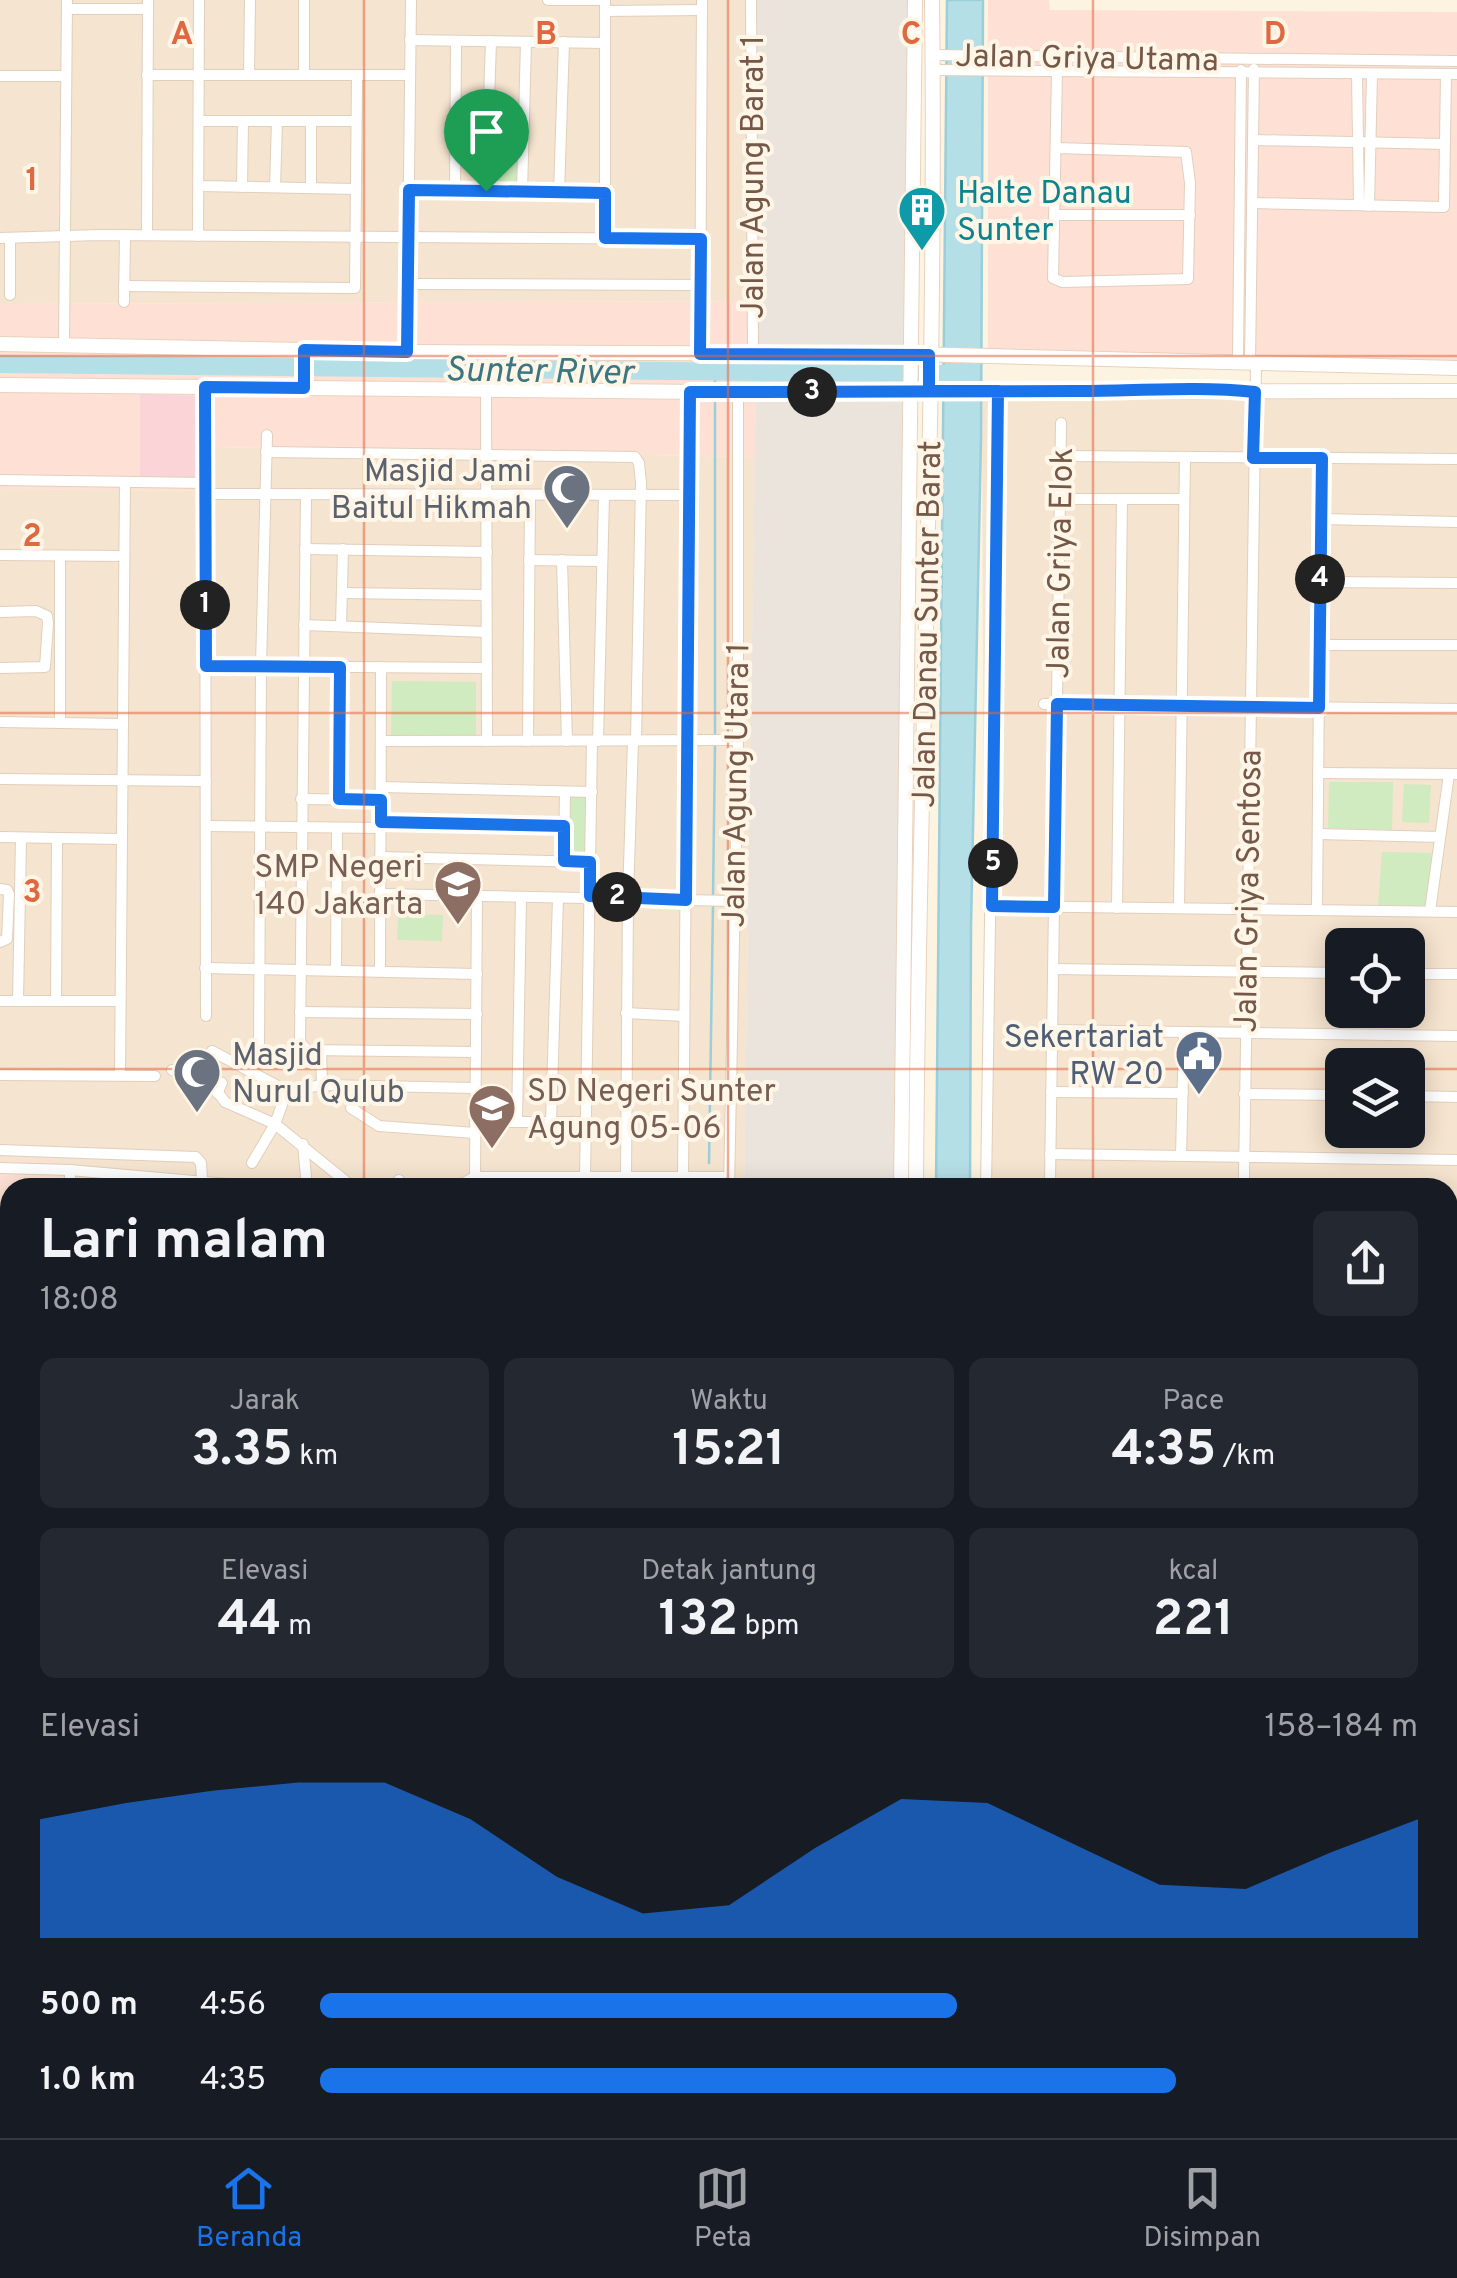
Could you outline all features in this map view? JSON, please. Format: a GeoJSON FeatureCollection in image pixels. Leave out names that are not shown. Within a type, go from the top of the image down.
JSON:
{"type":"FeatureCollection","features":[{"type":"Feature","properties":{"kind":"main road","name":"Jalan Danau Sunter Barat"},"geometry":{"type":"LineString","coordinates":[[915,0],[910,626],[916,1178]]}},
{"type":"Feature","properties":{"kind":"main road","name":"Jalan Danau Sunter Barat"},"geometry":{"type":"LineString","coordinates":[[902,1178],[934,389],[937,63],[932,0]]}},
{"type":"Feature","properties":{"kind":"main road"},"geometry":{"type":"LineString","coordinates":[[0,344],[304,353],[753,354],[912,360],[983,356],[1457,368]]}},
{"type":"Feature","properties":{"kind":"main road"},"geometry":{"type":"LineString","coordinates":[[304,353],[304,384]]}},
{"type":"Feature","properties":{"kind":"main road"},"geometry":{"type":"LineString","coordinates":[[0,385],[304,384],[696,392],[912,388],[1457,391]]}},
{"type":"Feature","properties":{"kind":"main road"},"geometry":{"type":"LineString","coordinates":[[910,626],[927,626]]}},
{"type":"Feature","properties":{"kind":"street"},"geometry":{"type":"LineString","coordinates":[[198,236],[199,0]]}},
{"type":"Feature","properties":{"kind":"street"},"geometry":{"type":"LineString","coordinates":[[250,0],[250,75]]}},
{"type":"Feature","properties":{"kind":"street"},"geometry":{"type":"LineString","coordinates":[[304,0],[304,75]]}},
{"type":"Feature","properties":{"kind":"street"},"geometry":{"type":"LineString","coordinates":[[407,352],[410,0]]}},
{"type":"Feature","properties":{"kind":"street"},"geometry":{"type":"LineString","coordinates":[[548,0],[702,5],[703,354]]}},
{"type":"Feature","properties":{"kind":"street","name":"Jalan Agung Barat 1"},"geometry":{"type":"LineString","coordinates":[[751,0],[753,354]]}},
{"type":"Feature","properties":{"kind":"street"},"geometry":{"type":"LineString","coordinates":[[605,4],[605,238]]}},
{"type":"Feature","properties":{"kind":"street"},"geometry":{"type":"LineString","coordinates":[[64,344],[67,5],[148,5],[147,236]]}},
{"type":"Feature","properties":{"kind":"street"},"geometry":{"type":"LineString","coordinates":[[410,40],[605,43]]}},
{"type":"Feature","properties":{"kind":"street"},"geometry":{"type":"LineString","coordinates":[[455,191],[456,41]]}},
{"type":"Feature","properties":{"kind":"street"},"geometry":{"type":"LineString","coordinates":[[486,191],[491,41]]}},
{"type":"Feature","properties":{"kind":"street"},"geometry":{"type":"LineString","coordinates":[[522,192],[526,42]]}},
{"type":"Feature","properties":{"kind":"street"},"geometry":{"type":"LineString","coordinates":[[559,192],[564,42]]}},
{"type":"Feature","properties":{"kind":"street","name":"Jalan Griya Utama"},"geometry":{"type":"LineString","coordinates":[[937,63],[991,56],[1457,61]]}},
{"type":"Feature","properties":{"kind":"street","name":"Jalan Griya Utama"},"geometry":{"type":"LineString","coordinates":[[1248,362],[1254,58]]}},
{"type":"Feature","properties":{"kind":"street","name":"Jalan Griya Utama"},"geometry":{"type":"LineString","coordinates":[[1241,59],[1248,362]]}},
{"type":"Feature","properties":{"kind":"street","name":"Jalan Griya Utama"},"geometry":{"type":"LineString","coordinates":[[937,63],[991,70],[1451,74],[1444,207],[1252,203]]}},
{"type":"Feature","properties":{"kind":"street","name":"Jalan Griya Utama"},"geometry":{"type":"LineString","coordinates":[[1057,71],[1051,275],[1062,282],[1186,280],[1190,275],[1190,214],[1184,151],[1057,148]]}},
{"type":"Feature","properties":{"kind":"street"},"geometry":{"type":"LineString","coordinates":[[1357,74],[1364,142],[1364,206]]}},
{"type":"Feature","properties":{"kind":"street"},"geometry":{"type":"LineString","coordinates":[[1364,142],[1372,74]]}},
{"type":"Feature","properties":{"kind":"street"},"geometry":{"type":"LineString","coordinates":[[147,75],[410,75]]}},
{"type":"Feature","properties":{"kind":"street"},"geometry":{"type":"LineString","coordinates":[[124,286],[355,288],[357,75]]}},
{"type":"Feature","properties":{"kind":"street"},"geometry":{"type":"LineString","coordinates":[[0,76],[66,76]]}},
{"type":"Feature","properties":{"kind":"street"},"geometry":{"type":"LineString","coordinates":[[199,121],[356,122]]}},
{"type":"Feature","properties":{"kind":"street"},"geometry":{"type":"LineString","coordinates":[[242,186],[243,121]]}},
{"type":"Feature","properties":{"kind":"street"},"geometry":{"type":"LineString","coordinates":[[276,187],[277,121]]}},
{"type":"Feature","properties":{"kind":"street"},"geometry":{"type":"LineString","coordinates":[[311,122],[311,188]]}},
{"type":"Feature","properties":{"kind":"street"},"geometry":{"type":"LineString","coordinates":[[1253,140],[1445,144]]}},
{"type":"Feature","properties":{"kind":"street"},"geometry":{"type":"LineString","coordinates":[[199,186],[355,189]]}},
{"type":"Feature","properties":{"kind":"street"},"geometry":{"type":"LineString","coordinates":[[409,190],[605,193]]}},
{"type":"Feature","properties":{"kind":"street"},"geometry":{"type":"LineString","coordinates":[[1054,214],[1190,214]]}},
{"type":"Feature","properties":{"kind":"street"},"geometry":{"type":"LineString","coordinates":[[10,295],[5,238],[100,235],[701,239]]}},
{"type":"Feature","properties":{"kind":"street"},"geometry":{"type":"LineString","coordinates":[[124,236],[124,302]]}},
{"type":"Feature","properties":{"kind":"street"},"geometry":{"type":"LineString","coordinates":[[408,284],[701,285]]}},
{"type":"Feature","properties":{"kind":"street","name":"Jalan Griya Sentosa"},"geometry":{"type":"LineString","coordinates":[[1244,1178],[1255,392],[1248,362]]}},
{"type":"Feature","properties":{"kind":"street"},"geometry":{"type":"LineString","coordinates":[[205,387],[206,1016]]}},
{"type":"Feature","properties":{"kind":"street"},"geometry":{"type":"LineString","coordinates":[[486,390],[487,741]]}},
{"type":"Feature","properties":{"kind":"street"},"geometry":{"type":"LineString","coordinates":[[986,1178],[992,906],[992,391]]}},
{"type":"Feature","properties":{"kind":"street"},"geometry":{"type":"LineString","coordinates":[[682,1177],[690,495],[696,392]]}},
{"type":"Feature","properties":{"kind":"street","name":"Jalan Agung Utara 1"},"geometry":{"type":"LineString","coordinates":[[729,1178],[730,901],[738,740],[733,392]]}},
{"type":"Feature","properties":{"kind":"street","name":"Jalan Griya Elok"},"geometry":{"type":"LineString","coordinates":[[1050,1178],[1061,423]]}},
{"type":"Feature","properties":{"kind":"street"},"geometry":{"type":"LineString","coordinates":[[259,1051],[261,666],[267,436]]}},
{"type":"Feature","properties":{"kind":"street"},"geometry":{"type":"LineString","coordinates":[[266,452],[634,457],[639,463],[634,741],[618,1178]]}},
{"type":"Feature","properties":{"kind":"street"},"geometry":{"type":"LineString","coordinates":[[1060,456],[1457,460]]}},
{"type":"Feature","properties":{"kind":"street"},"geometry":{"type":"LineString","coordinates":[[1179,908],[1185,457]]}},
{"type":"Feature","properties":{"kind":"street"},"geometry":{"type":"LineString","coordinates":[[1317,910],[1322,458]]}},
{"type":"Feature","properties":{"kind":"street"},"geometry":{"type":"LineString","coordinates":[[0,480],[126,482],[266,494],[690,495]]}},
{"type":"Feature","properties":{"kind":"street"},"geometry":{"type":"LineString","coordinates":[[120,1076],[126,482]]}},
{"type":"Feature","properties":{"kind":"street"},"geometry":{"type":"LineString","coordinates":[[306,494],[300,1042],[308,1050],[476,1052]]}},
{"type":"Feature","properties":{"kind":"street"},"geometry":{"type":"LineString","coordinates":[[585,1176],[590,862],[604,495]]}},
{"type":"Feature","properties":{"kind":"street"},"geometry":{"type":"LineString","coordinates":[[528,741],[530,496]]}},
{"type":"Feature","properties":{"kind":"street"},"geometry":{"type":"LineString","coordinates":[[1058,499],[1184,499]]}},
{"type":"Feature","properties":{"kind":"street"},"geometry":{"type":"LineString","coordinates":[[1117,908],[1122,499]]}},
{"type":"Feature","properties":{"kind":"street"},"geometry":{"type":"LineString","coordinates":[[1321,519],[1457,522]]}},
{"type":"Feature","properties":{"kind":"street"},"geometry":{"type":"LineString","coordinates":[[305,549],[487,552]]}},
{"type":"Feature","properties":{"kind":"street"},"geometry":{"type":"LineString","coordinates":[[342,626],[343,550]]}},
{"type":"Feature","properties":{"kind":"street"},"geometry":{"type":"LineString","coordinates":[[0,554],[124,556]]}},
{"type":"Feature","properties":{"kind":"street"},"geometry":{"type":"LineString","coordinates":[[60,556],[60,723]]}},
{"type":"Feature","properties":{"kind":"street"},"geometry":{"type":"LineString","coordinates":[[530,560],[602,561]]}},
{"type":"Feature","properties":{"kind":"street"},"geometry":{"type":"LineString","coordinates":[[562,560],[567,741]]}},
{"type":"Feature","properties":{"kind":"street"},"geometry":{"type":"LineString","coordinates":[[1320,582],[1457,583]]}},
{"type":"Feature","properties":{"kind":"street"},"geometry":{"type":"LineString","coordinates":[[342,593],[486,595]]}},
{"type":"Feature","properties":{"kind":"street"},"geometry":{"type":"LineString","coordinates":[[0,612],[36,611],[47,616],[47,664],[43,668],[0,668]]}},
{"type":"Feature","properties":{"kind":"street"},"geometry":{"type":"LineString","coordinates":[[304,625],[486,632]]}},
{"type":"Feature","properties":{"kind":"street"},"geometry":{"type":"LineString","coordinates":[[1320,645],[1457,645]]}},
{"type":"Feature","properties":{"kind":"street"},"geometry":{"type":"LineString","coordinates":[[206,666],[487,668]]}},
{"type":"Feature","properties":{"kind":"street"},"geometry":{"type":"LineString","coordinates":[[339,799],[340,667]]}},
{"type":"Feature","properties":{"kind":"street"},"geometry":{"type":"LineString","coordinates":[[380,972],[382,667]]}},
{"type":"Feature","properties":{"kind":"street"},"geometry":{"type":"LineString","coordinates":[[1044,704],[1457,709]]}},
{"type":"Feature","properties":{"kind":"street"},"geometry":{"type":"LineString","coordinates":[[0,722],[123,724]]}},
{"type":"Feature","properties":{"kind":"street"},"geometry":{"type":"LineString","coordinates":[[381,742],[738,740]]}},
{"type":"Feature","properties":{"kind":"street"},"geometry":{"type":"LineString","coordinates":[[1318,773],[1453,774],[1430,911]]}},
{"type":"Feature","properties":{"kind":"street"},"geometry":{"type":"LineString","coordinates":[[0,779],[206,781]]}},
{"type":"Feature","properties":{"kind":"street"},"geometry":{"type":"LineString","coordinates":[[381,787],[592,792]]}},
{"type":"Feature","properties":{"kind":"street"},"geometry":{"type":"LineString","coordinates":[[564,861],[565,792]]}},
{"type":"Feature","properties":{"kind":"street"},"geometry":{"type":"LineString","coordinates":[[301,799],[381,800]]}},
{"type":"Feature","properties":{"kind":"street"},"geometry":{"type":"LineString","coordinates":[[206,826],[564,826]]}},
{"type":"Feature","properties":{"kind":"street"},"geometry":{"type":"LineString","coordinates":[[336,970],[337,828]]}},
{"type":"Feature","properties":{"kind":"street"},"geometry":{"type":"LineString","coordinates":[[1318,834],[1440,837]]}},
{"type":"Feature","properties":{"kind":"street"},"geometry":{"type":"LineString","coordinates":[[0,838],[120,839]]}},
{"type":"Feature","properties":{"kind":"street"},"geometry":{"type":"LineString","coordinates":[[18,1001],[21,838]]}},
{"type":"Feature","properties":{"kind":"street"},"geometry":{"type":"LineString","coordinates":[[56,1001],[57,838]]}},
{"type":"Feature","properties":{"kind":"street"},"geometry":{"type":"LineString","coordinates":[[380,857],[590,862]]}},
{"type":"Feature","properties":{"kind":"street"},"geometry":{"type":"LineString","coordinates":[[0,889],[8,894],[8,933],[0,942]]}},
{"type":"Feature","properties":{"kind":"street"},"geometry":{"type":"LineString","coordinates":[[380,894],[730,901]]}},
{"type":"Feature","properties":{"kind":"street"},"geometry":{"type":"LineString","coordinates":[[477,896],[475,1177],[491,1178]]}},
{"type":"Feature","properties":{"kind":"street"},"geometry":{"type":"LineString","coordinates":[[517,1122],[520,898]]}},
{"type":"Feature","properties":{"kind":"street"},"geometry":{"type":"LineString","coordinates":[[552,1122],[558,898]]}},
{"type":"Feature","properties":{"kind":"street"},"geometry":{"type":"LineString","coordinates":[[992,906],[1457,912]]}},
{"type":"Feature","properties":{"kind":"street"},"geometry":{"type":"LineString","coordinates":[[206,968],[477,974]]}},
{"type":"Feature","properties":{"kind":"street"},"geometry":{"type":"LineString","coordinates":[[1053,970],[1325,973]]}},
{"type":"Feature","properties":{"kind":"street"},"geometry":{"type":"LineString","coordinates":[[1425,974],[1457,974]]}},
{"type":"Feature","properties":{"kind":"street"},"geometry":{"type":"LineString","coordinates":[[0,1001],[120,1001]]}},
{"type":"Feature","properties":{"kind":"street"},"geometry":{"type":"LineString","coordinates":[[300,1012],[477,1014]]}},
{"type":"Feature","properties":{"kind":"street"},"geometry":{"type":"LineString","coordinates":[[626,1013],[684,1016]]}},
{"type":"Feature","properties":{"kind":"street"},"geometry":{"type":"LineString","coordinates":[[1051,1030],[1457,1036]]}},
{"type":"Feature","properties":{"kind":"street"},"geometry":{"type":"LineString","coordinates":[[1181,1156],[1184,1032]]}},
{"type":"Feature","properties":{"kind":"street"},"geometry":{"type":"LineString","coordinates":[[321,1050],[322,1085]]}},
{"type":"Feature","properties":{"kind":"street"},"geometry":{"type":"LineString","coordinates":[[217,1093],[222,1083],[200,1074],[212,1051],[287,1091],[322,1085],[476,1088]]}},
{"type":"Feature","properties":{"kind":"street"},"geometry":{"type":"LineString","coordinates":[[172,1070],[214,1087],[225,1102],[275,1124],[342,1178]]}},
{"type":"Feature","properties":{"kind":"street"},"geometry":{"type":"LineString","coordinates":[[0,1075],[155,1076]]}},
{"type":"Feature","properties":{"kind":"street"},"geometry":{"type":"LineString","coordinates":[[252,1164],[275,1124],[287,1091]]}},
{"type":"Feature","properties":{"kind":"street"},"geometry":{"type":"LineString","coordinates":[[1051,1092],[1182,1093]]}},
{"type":"Feature","properties":{"kind":"street"},"geometry":{"type":"LineString","coordinates":[[1244,1094],[1325,1095]]}},
{"type":"Feature","properties":{"kind":"street"},"geometry":{"type":"LineString","coordinates":[[1425,1096],[1457,1097]]}},
{"type":"Feature","properties":{"kind":"street"},"geometry":{"type":"LineString","coordinates":[[351,1108],[379,1126],[475,1128],[517,1122],[586,1122]]}},
{"type":"Feature","properties":{"kind":"street"},"geometry":{"type":"LineString","coordinates":[[303,1144],[306,1178]]}},
{"type":"Feature","properties":{"kind":"street"},"geometry":{"type":"LineString","coordinates":[[0,1150],[196,1156],[202,1164],[202,1178]]}},
{"type":"Feature","properties":{"kind":"street"},"geometry":{"type":"LineString","coordinates":[[1050,1154],[1457,1160]]}},
{"type":"Feature","properties":{"kind":"street"},"geometry":{"type":"LineString","coordinates":[[0,1168],[176,1178]]}},
{"type":"Feature","properties":{"kind":"street"},"geometry":{"type":"LineString","coordinates":[[70,1170],[70,1178]]}},
{"type":"Feature","properties":{"kind":"street"},"geometry":{"type":"LineString","coordinates":[[575,1178],[602,1178]]}},
{"type":"Feature","properties":{"kind":"street"},"geometry":{"type":"LineString","coordinates":[[677,1178],[691,1178]]}},
{"type":"Feature","properties":{"kind":"shaded area"},"geometry":{"type":"Polygon","coordinates":[[[0,0],[756,0],[757,301],[0,304],[0,0]]]}},
{"type":"Feature","properties":{"kind":"shaded area"},"geometry":{"type":"Polygon","coordinates":[[[756,0],[910,0],[896,1178],[744,1178],[757,301],[756,0]]]}},
{"type":"Feature","properties":{"kind":"shaded area"},"geometry":{"type":"Polygon","coordinates":[[[988,0],[1049,0],[1050,10],[1457,12],[1457,368],[988,350],[988,0]]]}},
{"type":"Feature","properties":{"kind":"shaded area"},"geometry":{"type":"Polygon","coordinates":[[[757,301],[755,457],[210,447],[211,491],[0,489],[0,304],[757,301]]]}},
{"type":"Feature","properties":{"kind":"shaded area"},"geometry":{"type":"Polygon","coordinates":[[[1457,391],[1457,1178],[985,1178],[982,397],[1457,391]]]}},
{"type":"Feature","properties":{"kind":"shaded area"},"geometry":{"type":"Polygon","coordinates":[[[140,394],[201,396],[200,478],[140,478],[140,394]]]}},
{"type":"Feature","properties":{"kind":"shaded area"},"geometry":{"type":"Polygon","coordinates":[[[209,447],[755,457],[744,1178],[55,1178],[54,1161],[0,1161],[0,489],[211,491],[209,447]]]}},
{"type":"Feature","properties":{"kind":"shaded area"},"geometry":{"type":"Polygon","coordinates":[[[0,1161],[55,1161],[55,1178],[0,1178],[0,1161]]]}},
{"type":"Feature","properties":{"kind":"green space"},"geometry":{"type":"Polygon","coordinates":[[[493,135],[521,137],[517,187],[489,185],[493,135]]]}},
{"type":"Feature","properties":{"kind":"green space"},"geometry":{"type":"Polygon","coordinates":[[[392,681],[476,682],[476,736],[391,735],[392,681]]]}},
{"type":"Feature","properties":{"kind":"green space"},"geometry":{"type":"Polygon","coordinates":[[[1329,782],[1393,782],[1392,830],[1328,828],[1329,782]]]}},
{"type":"Feature","properties":{"kind":"green space"},"geometry":{"type":"Polygon","coordinates":[[[1404,784],[1431,785],[1429,823],[1402,822],[1404,784]]]}},
{"type":"Feature","properties":{"kind":"green space"},"geometry":{"type":"Polygon","coordinates":[[[568,796],[589,796],[588,856],[567,855],[568,796]]]}},
{"type":"Feature","properties":{"kind":"green space"},"geometry":{"type":"Polygon","coordinates":[[[1382,852],[1434,853],[1425,908],[1378,906],[1382,852]]]}},
{"type":"Feature","properties":{"kind":"green space"},"geometry":{"type":"Polygon","coordinates":[[[398,914],[443,915],[442,941],[397,940],[398,914]]]}},
{"type":"Feature","properties":{"kind":"water"},"geometry":{"type":"Polygon","coordinates":[[[947,0],[983,0],[970,1178],[936,1178],[947,0]]]}},
{"type":"Feature","properties":{"kind":"waterway","name":"Sunter River"},"geometry":{"type":"LineString","coordinates":[[0,364],[959,374]]}},
{"type":"Feature","properties":{"kind":"waterway"},"geometry":{"type":"LineString","coordinates":[[715,371],[715,387]]}},
{"type":"Feature","properties":{"kind":"waterway"},"geometry":{"type":"LineString","coordinates":[[715,400],[715,737]]}},
{"type":"Feature","properties":{"kind":"waterway"},"geometry":{"type":"LineString","coordinates":[[713,897],[715,745]]}},
{"type":"Feature","properties":{"kind":"waterway"},"geometry":{"type":"LineString","coordinates":[[709,1163],[713,905]]}},
{"type":"Feature","properties":{"kind":"place","name":"Halte Danau Sunter"},"geometry":{"type":"Point","coordinates":[922,252]}},
{"type":"Feature","properties":{"kind":"place","name":"Masjid Jami Baitul Hikmah"},"geometry":{"type":"Point","coordinates":[567,530]}},
{"type":"Feature","properties":{"kind":"place","name":"SMP Negeri 140 Jakarta"},"geometry":{"type":"Point","coordinates":[458,926]}},
{"type":"Feature","properties":{"kind":"place","name":"Sekertariat RW 20"},"geometry":{"type":"Point","coordinates":[1199,1096]}},
{"type":"Feature","properties":{"kind":"place","name":"Masjid Nurul Qulub"},"geometry":{"type":"Point","coordinates":[197,1114]}},
{"type":"Feature","properties":{"kind":"place","name":"SD Negeri Sunter Agung 05-06"},"geometry":{"type":"Point","coordinates":[492,1150]}},
{"type":"Feature","properties":{"kind":"route"},"geometry":{"type":"LineString","coordinates":[[486,191],[409,190],[407,352],[304,350],[304,388],[205,387],[206,666],[340,667],[339,799],[381,800],[381,822],[564,826],[564,861],[590,862],[590,896],[686,900],[690,392],[987,391],[1155,391],[1255,392],[1253,458],[1322,458],[1319,708],[1057,704],[1054,907],[992,906],[998,391],[987,391],[929,391],[929,355],[700,354],[701,239],[605,238],[605,193],[486,191]]}}]}
